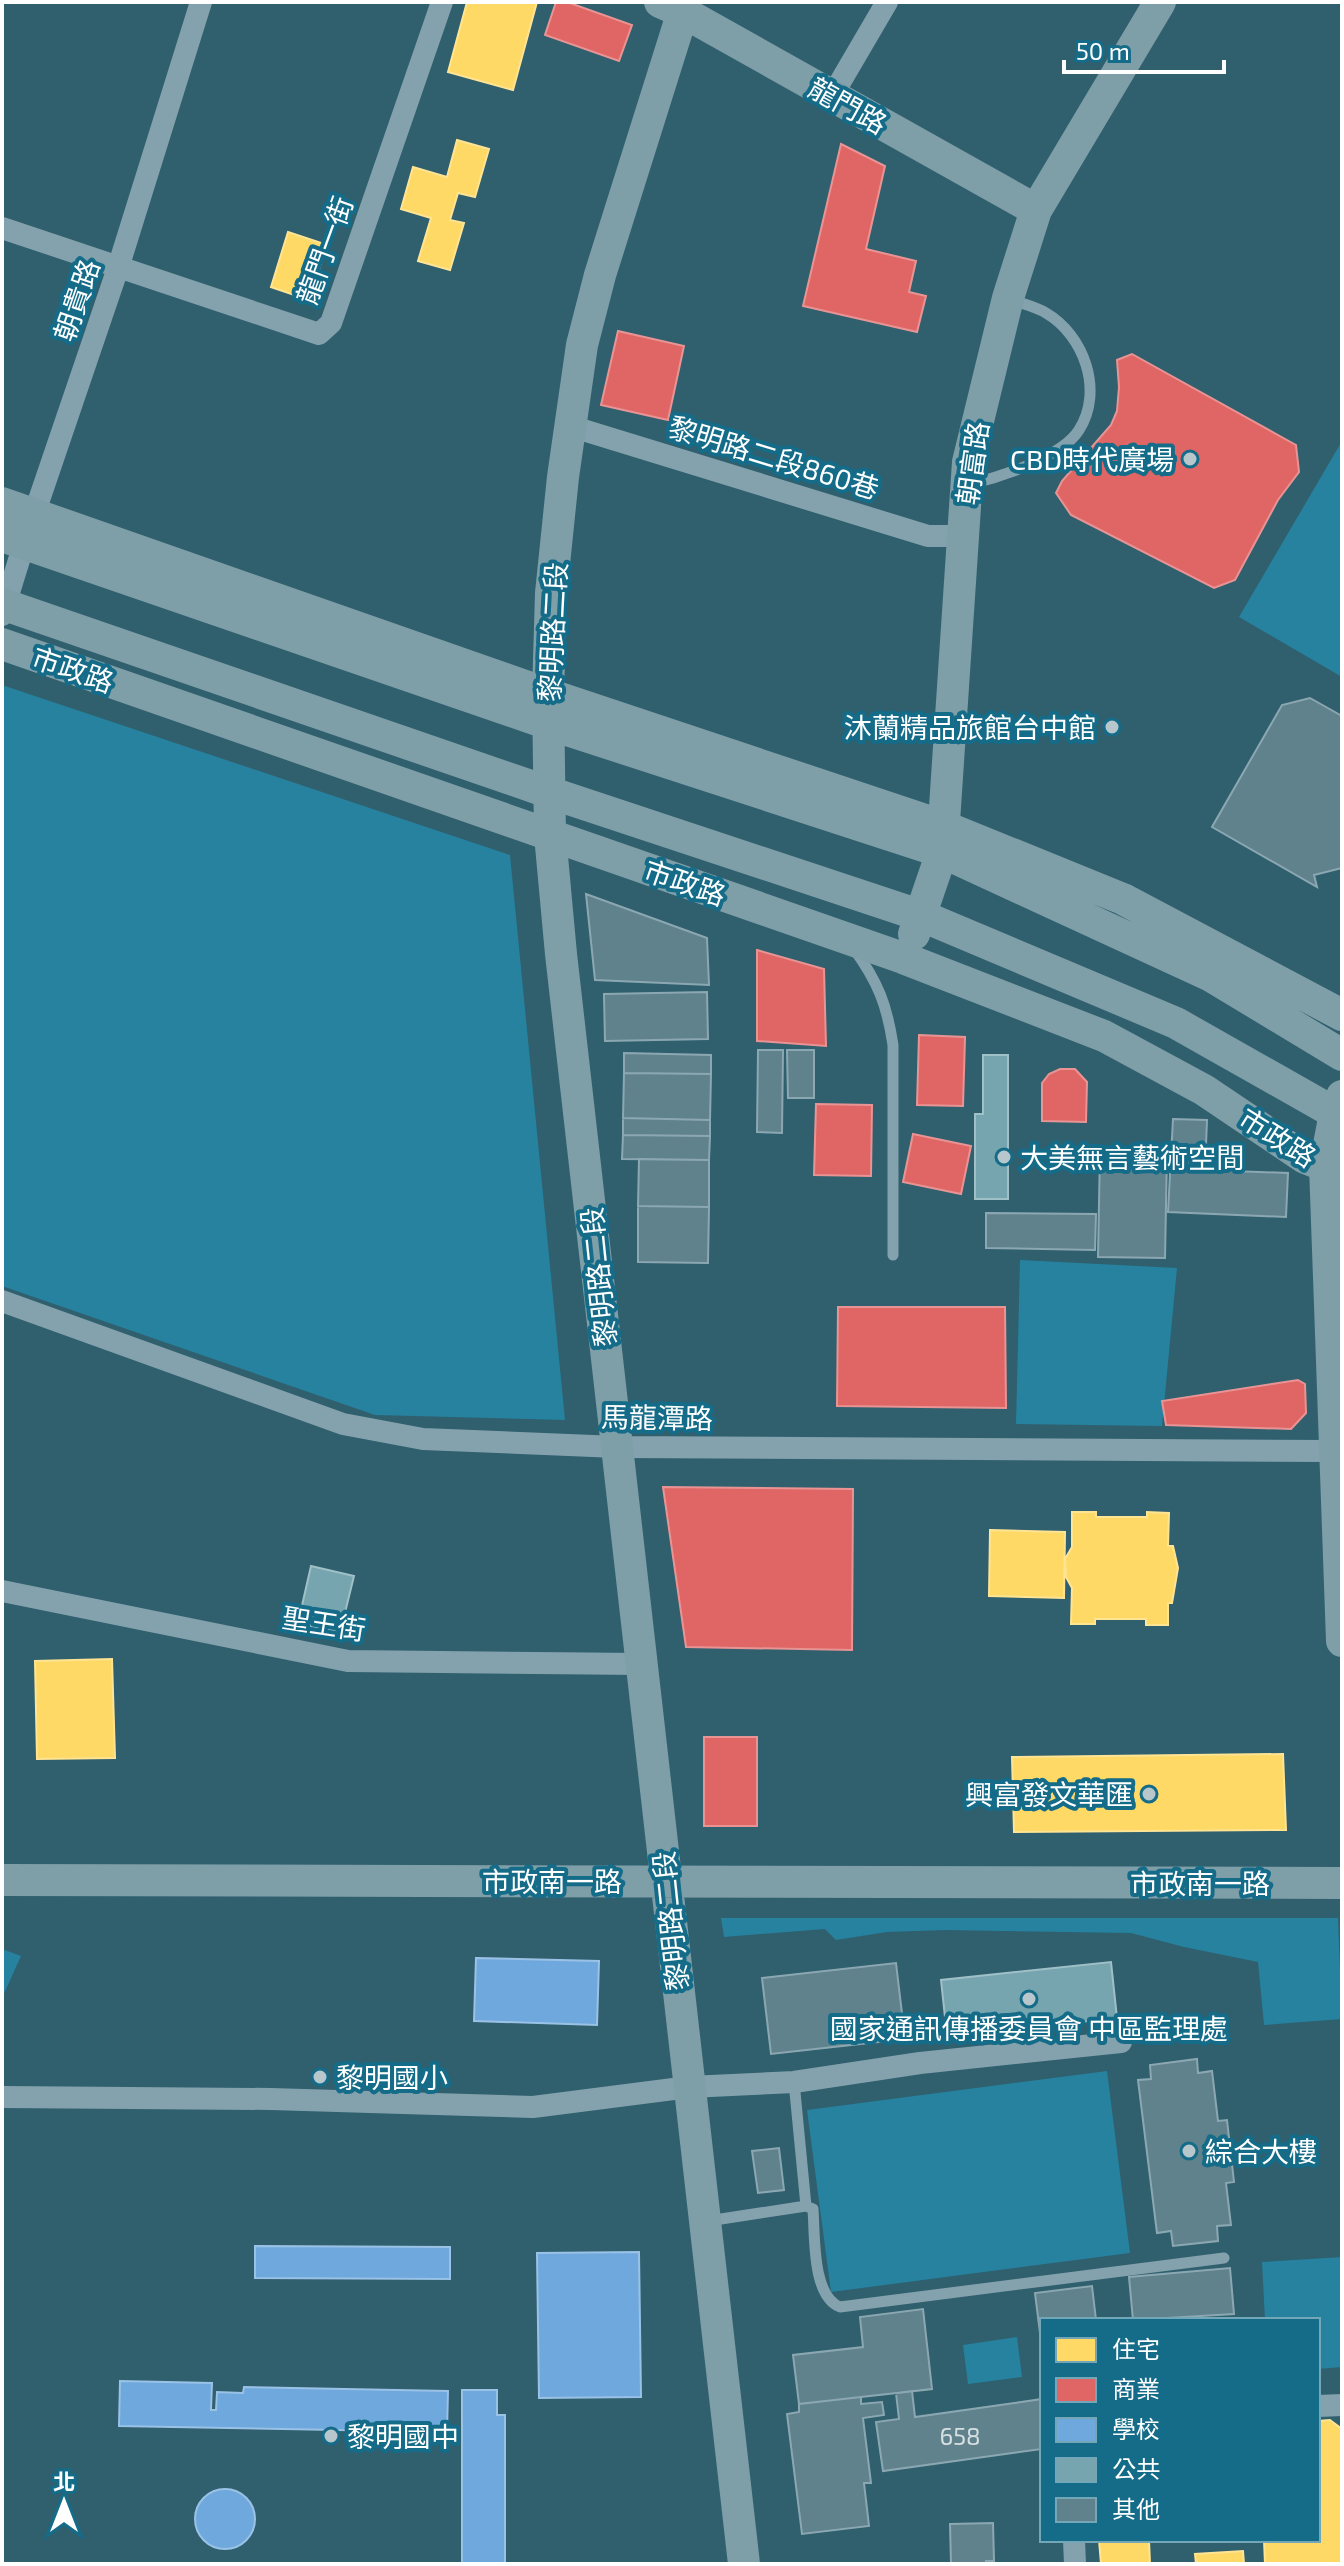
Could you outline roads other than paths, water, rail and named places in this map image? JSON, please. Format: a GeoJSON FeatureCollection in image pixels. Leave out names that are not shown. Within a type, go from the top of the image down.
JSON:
{"type":"FeatureCollection","features":[{"type":"Feature","properties":{"kind":"street","name":"朝貴路"},"geometry":{"type":"LineString","coordinates":[[3,608],[20,531],[118,268],[201,2]]}},
{"type":"Feature","properties":{"kind":"street","name":"龍門一街"},"geometry":{"type":"LineString","coordinates":[[2,228],[319,334],[331,323],[442,2]]}},
{"type":"Feature","properties":{"kind":"street"},"geometry":{"type":"LineString","coordinates":[[832,96],[887,2]]}},
{"type":"Feature","properties":{"kind":"street","name":"朝富路"},"geometry":{"type":"LineString","coordinates":[[903,958],[922,916],[942,839],[968,462],[1008,298],[1036,210],[1160,2]]}},
{"type":"Feature","properties":{"kind":"street","name":"龍門路"},"geometry":{"type":"LineString","coordinates":[[676,5],[1036,210]]}},
{"type":"Feature","properties":{"kind":"street","name":"黎明路二段"},"geometry":{"type":"LineString","coordinates":[[676,5],[582,345],[551,593],[548,709],[550,835],[744,2564]]}},
{"type":"Feature","properties":{"kind":"street","name":"黎明路二段860巷"},"geometry":{"type":"LineString","coordinates":[[570,426],[928,536],[962,536]]}},
{"type":"Feature","properties":{"kind":"street"},"geometry":{"type":"LineString","coordinates":[[2,503],[20,531],[1123,899],[1342,1015]]}},
{"type":"Feature","properties":{"kind":"street","name":"市政路"},"geometry":{"type":"LineString","coordinates":[[3,608],[922,916],[1176,1023],[1340,1109]]}},
{"type":"Feature","properties":{"kind":"street","name":"市政路"},"geometry":{"type":"LineString","coordinates":[[2,644],[903,958],[1104,1036],[1204,1090],[1305,1158],[1334,1171]]}},
{"type":"Feature","properties":{"kind":"street"},"geometry":{"type":"LineString","coordinates":[[942,839],[1211,976],[1342,1055]]}},
{"type":"Feature","properties":{"kind":"street"},"geometry":{"type":"LineString","coordinates":[[1340,1109],[1334,1171],[1335,1451],[1342,1641]]}},
{"type":"Feature","properties":{"kind":"street","name":"馬龍潭路"},"geometry":{"type":"LineString","coordinates":[[2,1301],[343,1424],[423,1439],[617,1447],[1335,1451]]}},
{"type":"Feature","properties":{"kind":"street","name":"聖王街"},"geometry":{"type":"LineString","coordinates":[[2,1591],[348,1661],[642,1664]]}},
{"type":"Feature","properties":{"kind":"street","name":"市政南一路"},"geometry":{"type":"LineString","coordinates":[[2,1880],[1342,1883]]}},
{"type":"Feature","properties":{"kind":"street"},"geometry":{"type":"LineString","coordinates":[[2,2097],[271,2099],[533,2107],[689,2087],[794,2082],[920,2063],[1121,2042]]}},
{"type":"Feature","properties":{"kind":"street"},"geometry":{"type":"LineString","coordinates":[[1320,2406],[1342,2405]]}},
{"type":"Feature","properties":{"kind":"street"},"geometry":{"type":"LineString","coordinates":[[1074,2542],[1075,2564]]}},
{"type":"Feature","properties":{"kind":"lane"},"geometry":{"type":"LineString","coordinates":[[966,484],[1000,477],[1060,447],[1079,431],[1090,397],[1088,366],[1072,335],[1047,313],[1008,298]]}},
{"type":"Feature","properties":{"kind":"lane"},"geometry":{"type":"LineString","coordinates":[[847,939],[874,978],[888,1012],[893,1045],[893,1255]]}},
{"type":"Feature","properties":{"kind":"lane"},"geometry":{"type":"LineString","coordinates":[[794,2082],[806,2206]]}},
{"type":"Feature","properties":{"kind":"lane"},"geometry":{"type":"LineString","coordinates":[[704,2222],[806,2206],[813,2209],[820,2288],[830,2303],[840,2307],[1224,2258]]}},
{"type":"Feature","properties":{"kind":"place","name":"CBD時代廣場"},"geometry":{"type":"Point","coordinates":[1190,459]}},
{"type":"Feature","properties":{"kind":"place","name":"沐蘭精品旅館台中館"},"geometry":{"type":"Point","coordinates":[1112,727]}},
{"type":"Feature","properties":{"kind":"place","name":"大美無言藝術空間"},"geometry":{"type":"Point","coordinates":[1004,1157]}},
{"type":"Feature","properties":{"kind":"place","name":"興富發文華匯"},"geometry":{"type":"Point","coordinates":[1149,1794]}},
{"type":"Feature","properties":{"kind":"place","name":"國家通訊傳播委員會 中區監理處"},"geometry":{"type":"Point","coordinates":[1029,1999]}},
{"type":"Feature","properties":{"kind":"place","name":"黎明國小"},"geometry":{"type":"Point","coordinates":[320,2077]}},
{"type":"Feature","properties":{"kind":"place","name":"綜合大樓"},"geometry":{"type":"Point","coordinates":[1189,2151]}},
{"type":"Feature","properties":{"kind":"place","name":"黎明國中"},"geometry":{"type":"Point","coordinates":[331,2436]}}]}
